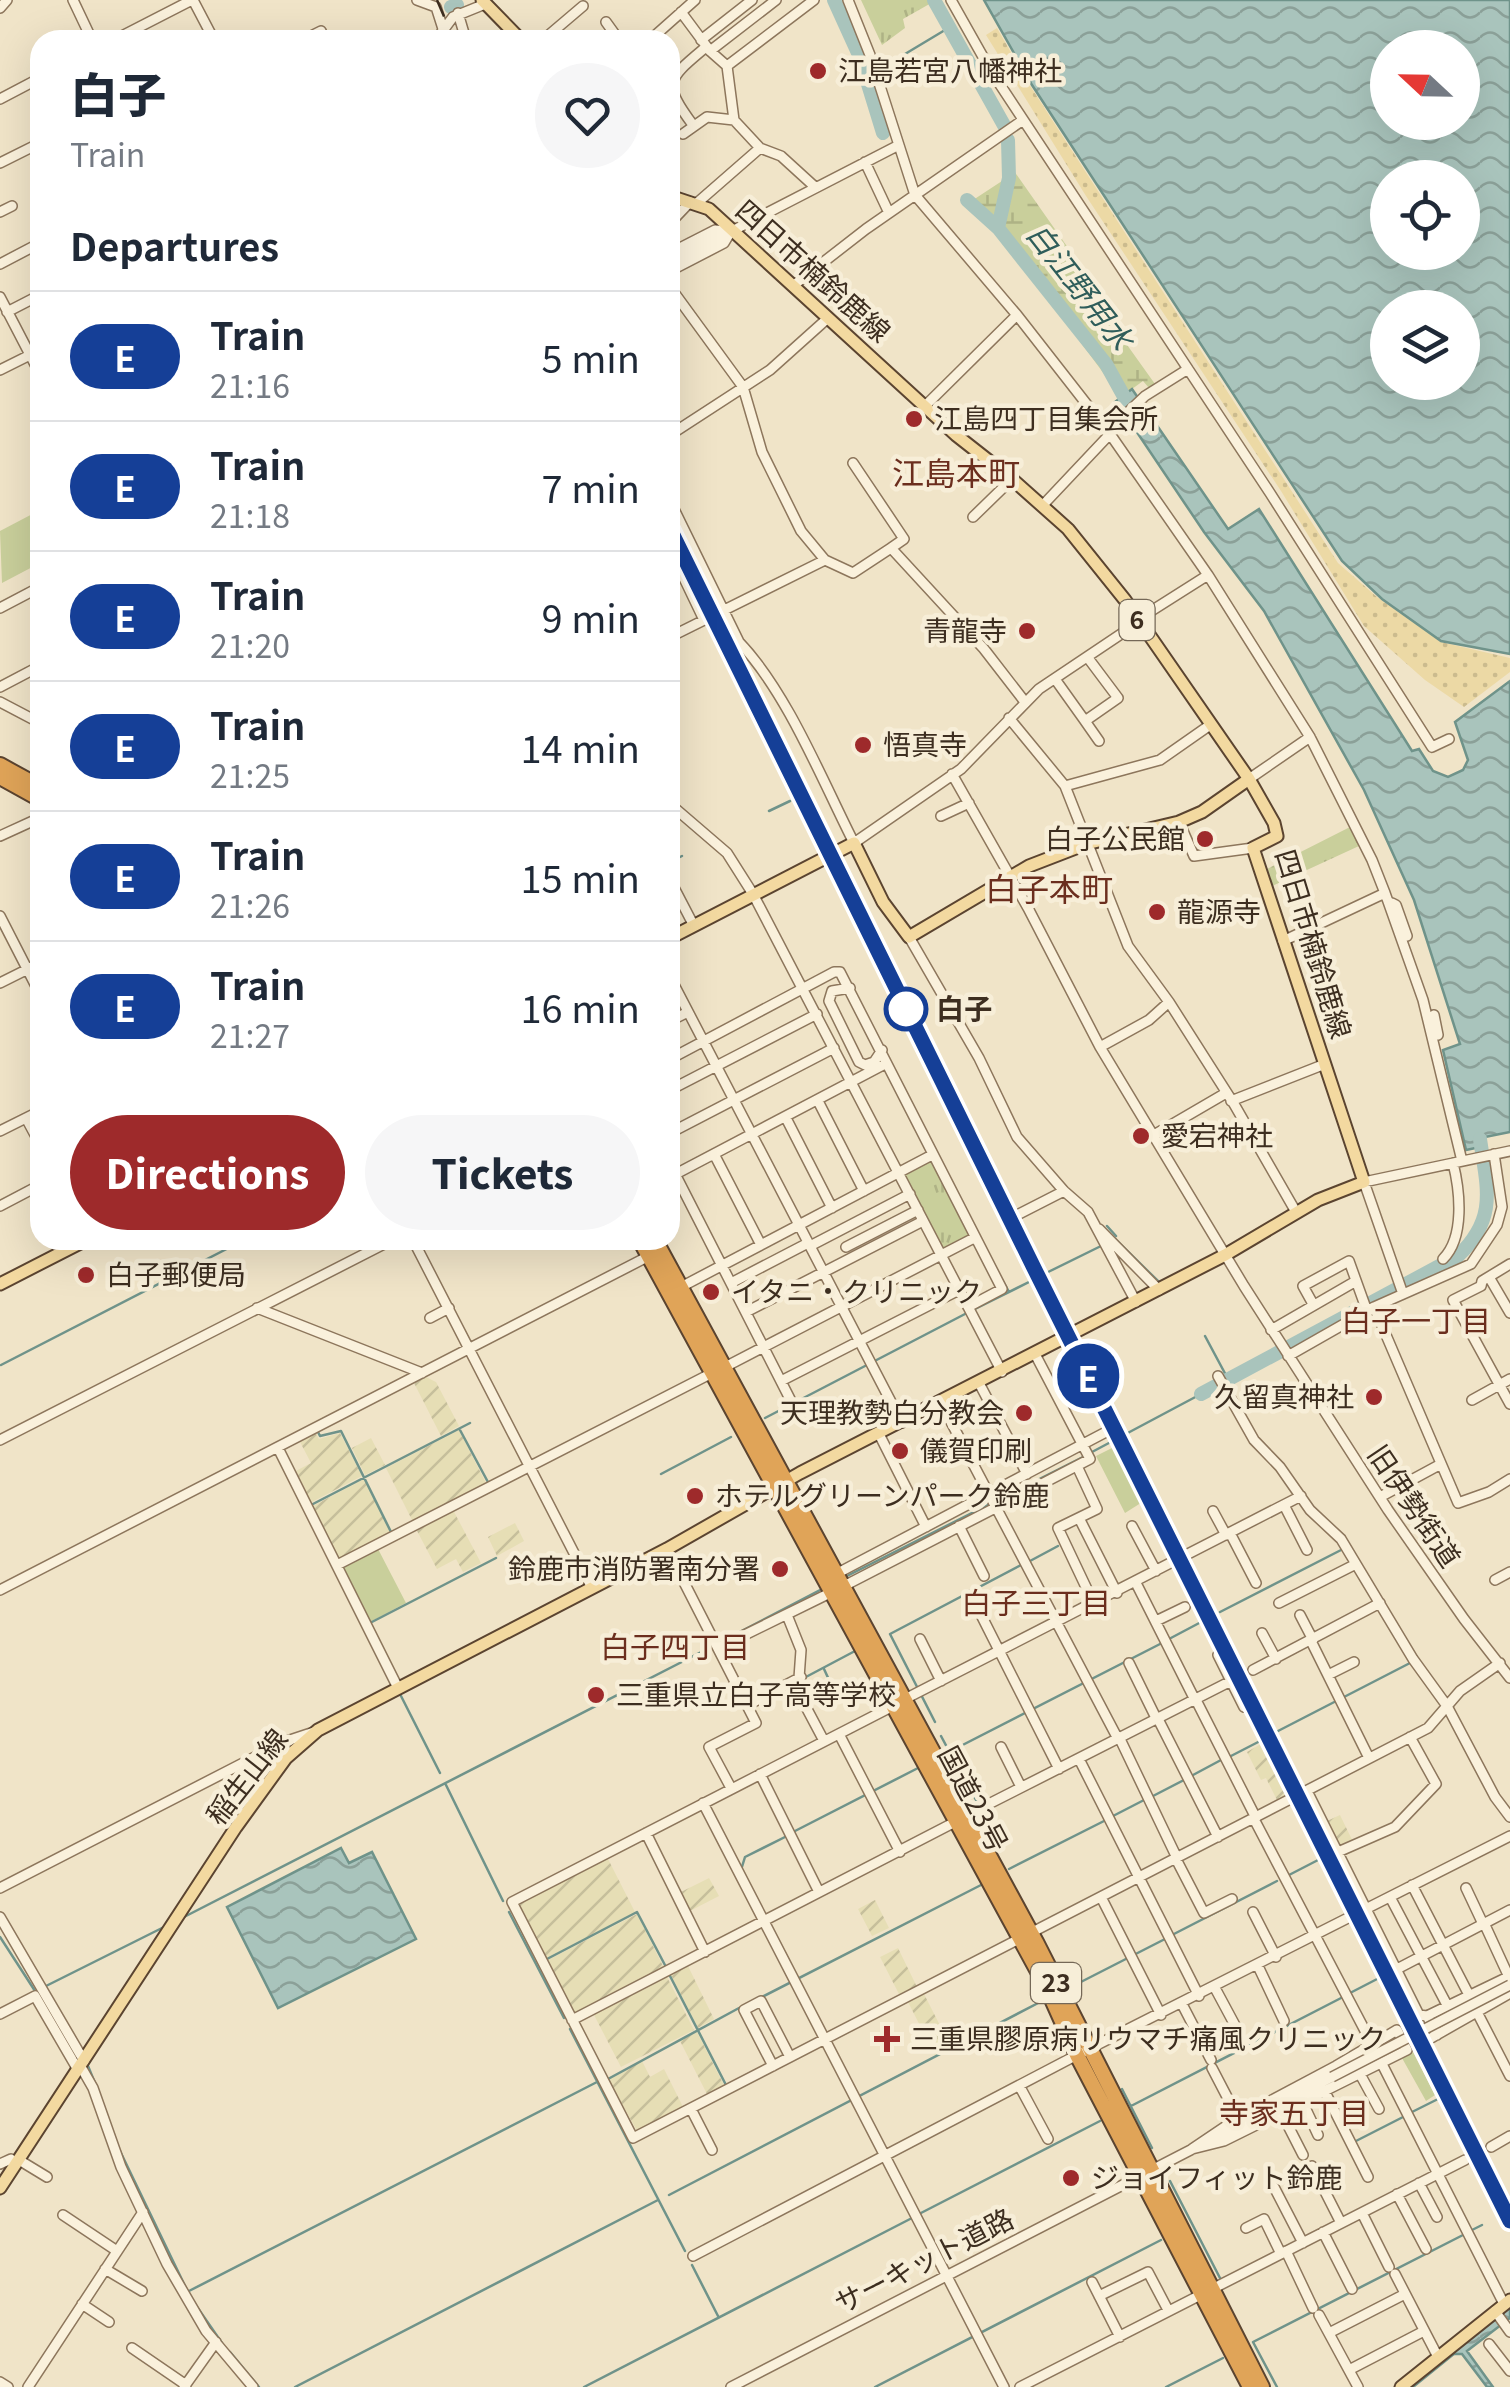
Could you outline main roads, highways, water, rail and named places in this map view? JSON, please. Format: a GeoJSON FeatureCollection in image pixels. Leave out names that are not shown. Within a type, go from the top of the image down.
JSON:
{"type":"FeatureCollection","features":[{"type":"Feature","properties":{"kind":"highway"},"geometry":{"type":"LineString","coordinates":[[0,765],[30,781]]}},
{"type":"Feature","properties":{"kind":"highway"},"geometry":{"type":"LineString","coordinates":[[0,778],[30,794]]}},
{"type":"Feature","properties":{"kind":"highway","name":"国道23号"},"geometry":{"type":"LineString","coordinates":[[656,1250],[681,1287],[719,1370]]}},
{"type":"Feature","properties":{"kind":"highway","name":"国道23号"},"geometry":{"type":"LineString","coordinates":[[656,1250],[835,1585],[910,1697],[962,1818],[1145,2173],[1216,2288],[1262,2387]]}},
{"type":"Feature","properties":{"kind":"highway","name":"国道23号"},"geometry":{"type":"LineString","coordinates":[[1216,2288],[1250,2387]]}},
{"type":"Feature","properties":{"kind":"main road"},"geometry":{"type":"LineString","coordinates":[[484,2],[512,30]]}},
{"type":"Feature","properties":{"kind":"main road","name":"四日市楠鈴鹿線"},"geometry":{"type":"LineString","coordinates":[[680,199],[709,209],[925,406],[1043,505],[1096,562],[1249,779],[1274,824],[1276,836],[1253,848],[1364,1182],[1318,1200],[1225,1255],[781,1486]]}},
{"type":"Feature","properties":{"kind":"main road"},"geometry":{"type":"LineString","coordinates":[[680,933],[854,843],[883,902],[909,937],[1010,876],[1086,844],[1179,822],[1202,812],[1249,779]]}},
{"type":"Feature","properties":{"kind":"main road"},"geometry":{"type":"LineString","coordinates":[[0,1284],[66,1250]]}},
{"type":"Feature","properties":{"kind":"main road","name":"稲生山線"},"geometry":{"type":"LineString","coordinates":[[0,2188],[266,1785],[286,1758],[316,1731],[666,1550],[781,1486]]}},
{"type":"Feature","properties":{"kind":"main road"},"geometry":{"type":"LineString","coordinates":[[1401,2387],[1501,2307]]}},
{"type":"Feature","properties":{"kind":"water"},"geometry":{"type":"Polygon","coordinates":[[[984,0],[1510,0],[1510,654],[1441,641],[1382,599],[1342,561],[1032,85],[984,0]]]}},
{"type":"Feature","properties":{"kind":"water"},"geometry":{"type":"Polygon","coordinates":[[[1132,389],[1228,529],[1259,509],[1412,751],[1419,749],[1433,771],[1448,777],[1463,770],[1468,760],[1455,722],[1510,681],[1510,1132],[1485,1137],[1485,1146],[1466,1150],[1443,1050],[1460,1044],[1414,900],[1364,790],[1264,611],[1204,532],[1130,422],[1135,417],[1127,407],[1121,410],[1115,402],[1132,389]]]}},
{"type":"Feature","properties":{"kind":"water"},"geometry":{"type":"Polygon","coordinates":[[[341,1848],[349,1863],[372,1852],[416,1939],[278,2008],[227,1907],[341,1848]]]}},
{"type":"Feature","properties":{"kind":"water"},"geometry":{"type":"Polygon","coordinates":[[[1510,2304],[1510,2318],[1467,2351],[1493,2387],[1487,2387],[1462,2354],[1445,2354],[1510,2304]]]}},
{"type":"Feature","properties":{"kind":"waterway","name":"白江野用水"},"geometry":{"type":"LineString","coordinates":[[834,0],[859,55],[883,133]]}},
{"type":"Feature","properties":{"kind":"waterway"},"geometry":{"type":"LineString","coordinates":[[934,0],[1005,127]]}},
{"type":"Feature","properties":{"kind":"waterway"},"geometry":{"type":"LineString","coordinates":[[451,7],[457,5]]}},
{"type":"Feature","properties":{"kind":"waterway"},"geometry":{"type":"LineString","coordinates":[[890,63],[950,27]]}},
{"type":"Feature","properties":{"kind":"waterway"},"geometry":{"type":"LineString","coordinates":[[998,228],[1009,178],[1008,140]]}},
{"type":"Feature","properties":{"kind":"waterway","name":"白江野用水"},"geometry":{"type":"LineString","coordinates":[[967,200],[998,228],[1106,364],[1132,411]]}},
{"type":"Feature","properties":{"kind":"waterway"},"geometry":{"type":"LineString","coordinates":[[769,811],[790,801]]}},
{"type":"Feature","properties":{"kind":"waterway"},"geometry":{"type":"LineString","coordinates":[[1201,1394],[1458,1256],[1479,1229],[1487,1202],[1480,1139]]}},
{"type":"Feature","properties":{"kind":"waterway"},"geometry":{"type":"LineString","coordinates":[[1107,1226],[1116,1236]]}},
{"type":"Feature","properties":{"kind":"waterway"},"geometry":{"type":"LineString","coordinates":[[1114,1238],[1160,1283]]}},
{"type":"Feature","properties":{"kind":"waterway"},"geometry":{"type":"LineString","coordinates":[[1046,1273],[1103,1245]]}},
{"type":"Feature","properties":{"kind":"waterway"},"geometry":{"type":"LineString","coordinates":[[1,1365],[225,1250]]}},
{"type":"Feature","properties":{"kind":"waterway"},"geometry":{"type":"LineString","coordinates":[[975,1309],[1035,1279]]}},
{"type":"Feature","properties":{"kind":"waterway"},"geometry":{"type":"LineString","coordinates":[[1002,1280],[1009,1292]]}},
{"type":"Feature","properties":{"kind":"waterway"},"geometry":{"type":"LineString","coordinates":[[765,1418],[965,1314]]}},
{"type":"Feature","properties":{"kind":"waterway"},"geometry":{"type":"LineString","coordinates":[[1205,1336],[1228,1379]]}},
{"type":"Feature","properties":{"kind":"waterway"},"geometry":{"type":"LineString","coordinates":[[1092,1452],[1201,1394]]}},
{"type":"Feature","properties":{"kind":"waterway"},"geometry":{"type":"LineString","coordinates":[[311,1505],[470,1423]]}},
{"type":"Feature","properties":{"kind":"waterway"},"geometry":{"type":"LineString","coordinates":[[460,1430],[489,1484]]}},
{"type":"Feature","properties":{"kind":"waterway"},"geometry":{"type":"LineString","coordinates":[[318,1432],[320,1436],[341,1431],[392,1534]]}},
{"type":"Feature","properties":{"kind":"waterway"},"geometry":{"type":"LineString","coordinates":[[661,1474],[731,1437]]}},
{"type":"Feature","properties":{"kind":"waterway"},"geometry":{"type":"LineString","coordinates":[[847,1576],[1085,1456]]}},
{"type":"Feature","properties":{"kind":"waterway"},"geometry":{"type":"LineString","coordinates":[[1030,1561],[1058,1546]]}},
{"type":"Feature","properties":{"kind":"waterway"},"geometry":{"type":"LineString","coordinates":[[1220,1612],[1343,1549]]}},
{"type":"Feature","properties":{"kind":"waterway"},"geometry":{"type":"LineString","coordinates":[[368,1624],[496,1558]]}},
{"type":"Feature","properties":{"kind":"waterway"},"geometry":{"type":"LineString","coordinates":[[935,1722],[890,1634],[1023,1564]]}},
{"type":"Feature","properties":{"kind":"waterway"},"geometry":{"type":"LineString","coordinates":[[732,1636],[822,1589]]}},
{"type":"Feature","properties":{"kind":"waterway"},"geometry":{"type":"LineString","coordinates":[[1169,1639],[1203,1621]]}},
{"type":"Feature","properties":{"kind":"waterway"},"geometry":{"type":"LineString","coordinates":[[945,1754],[1162,1643]]}},
{"type":"Feature","properties":{"kind":"waterway"},"geometry":{"type":"LineString","coordinates":[[184,1917],[711,1647]]}},
{"type":"Feature","properties":{"kind":"waterway"},"geometry":{"type":"LineString","coordinates":[[804,1678],[855,1651]]}},
{"type":"Feature","properties":{"kind":"waterway"},"geometry":{"type":"LineString","coordinates":[[1278,1731],[1410,1663]]}},
{"type":"Feature","properties":{"kind":"waterway"},"geometry":{"type":"LineString","coordinates":[[824,1669],[836,1695]]}},
{"type":"Feature","properties":{"kind":"waterway"},"geometry":{"type":"LineString","coordinates":[[400,1694],[440,1773]]}},
{"type":"Feature","properties":{"kind":"waterway"},"geometry":{"type":"LineString","coordinates":[[941,1736],[949,1751]]}},
{"type":"Feature","properties":{"kind":"waterway"},"geometry":{"type":"LineString","coordinates":[[1229,1757],[1264,1739]]}},
{"type":"Feature","properties":{"kind":"waterway"},"geometry":{"type":"LineString","coordinates":[[1193,1775],[1221,1760]]}},
{"type":"Feature","properties":{"kind":"waterway"},"geometry":{"type":"LineString","coordinates":[[795,1831],[920,1767]]}},
{"type":"Feature","properties":{"kind":"waterway"},"geometry":{"type":"LineString","coordinates":[[965,1779],[977,1802]]}},
{"type":"Feature","properties":{"kind":"waterway"},"geometry":{"type":"LineString","coordinates":[[1153,1796],[1186,1779]]}},
{"type":"Feature","properties":{"kind":"waterway"},"geometry":{"type":"LineString","coordinates":[[446,1785],[503,1901]]}},
{"type":"Feature","properties":{"kind":"waterway"},"geometry":{"type":"LineString","coordinates":[[1113,1816],[1146,1799]]}},
{"type":"Feature","properties":{"kind":"waterway"},"geometry":{"type":"LineString","coordinates":[[980,1813],[991,1835]]}},
{"type":"Feature","properties":{"kind":"waterway"},"geometry":{"type":"LineString","coordinates":[[1009,1869],[1106,1820]]}},
{"type":"Feature","properties":{"kind":"waterway"},"geometry":{"type":"LineString","coordinates":[[741,1870],[745,1857],[787,1836]]}},
{"type":"Feature","properties":{"kind":"waterway"},"geometry":{"type":"LineString","coordinates":[[1289,1875],[1320,1859]]}},
{"type":"Feature","properties":{"kind":"waterway"},"geometry":{"type":"LineString","coordinates":[[1172,1935],[1277,1881]]}},
{"type":"Feature","properties":{"kind":"waterway"},"geometry":{"type":"LineString","coordinates":[[760,1998],[981,1885]]}},
{"type":"Feature","properties":{"kind":"waterway"},"geometry":{"type":"LineString","coordinates":[[509,1912],[564,2018]]}},
{"type":"Feature","properties":{"kind":"waterway"},"geometry":{"type":"LineString","coordinates":[[547,1959],[637,1912],[666,1967]]}},
{"type":"Feature","properties":{"kind":"waterway"},"geometry":{"type":"LineString","coordinates":[[46,1986],[164,1927]]}},
{"type":"Feature","properties":{"kind":"waterway"},"geometry":{"type":"LineString","coordinates":[[0,1937],[37,1994]]}},
{"type":"Feature","properties":{"kind":"waterway"},"geometry":{"type":"LineString","coordinates":[[1073,1986],[1165,1939]]}},
{"type":"Feature","properties":{"kind":"waterway"},"geometry":{"type":"LineString","coordinates":[[669,1974],[726,2085]]}},
{"type":"Feature","properties":{"kind":"waterway"},"geometry":{"type":"LineString","coordinates":[[1350,1993],[1381,1977]]}},
{"type":"Feature","properties":{"kind":"waterway"},"geometry":{"type":"LineString","coordinates":[[1131,2106],[1343,1997]]}},
{"type":"Feature","properties":{"kind":"waterway"},"geometry":{"type":"LineString","coordinates":[[669,2195],[1042,2001]]}},
{"type":"Feature","properties":{"kind":"waterway"},"geometry":{"type":"LineString","coordinates":[[608,2079],[739,2008]]}},
{"type":"Feature","properties":{"kind":"waterway"},"geometry":{"type":"LineString","coordinates":[[570,2029],[685,2251]]}},
{"type":"Feature","properties":{"kind":"waterway"},"geometry":{"type":"LineString","coordinates":[[88,2066],[95,2083]]}},
{"type":"Feature","properties":{"kind":"waterway"},"geometry":{"type":"LineString","coordinates":[[189,2291],[597,2082]]}},
{"type":"Feature","properties":{"kind":"waterway"},"geometry":{"type":"LineString","coordinates":[[1122,2089],[1152,2148]]}},
{"type":"Feature","properties":{"kind":"waterway"},"geometry":{"type":"LineString","coordinates":[[98,2090],[117,2144]]}},
{"type":"Feature","properties":{"kind":"waterway"},"geometry":{"type":"LineString","coordinates":[[1412,2112],[1442,2097]]}},
{"type":"Feature","properties":{"kind":"waterway"},"geometry":{"type":"LineString","coordinates":[[1354,2142],[1405,2116]]}},
{"type":"Feature","properties":{"kind":"waterway"},"geometry":{"type":"LineString","coordinates":[[919,2214],[1100,2121]]}},
{"type":"Feature","properties":{"kind":"waterway"},"geometry":{"type":"LineString","coordinates":[[120,2151],[186,2288]]}},
{"type":"Feature","properties":{"kind":"waterway"},"geometry":{"type":"LineString","coordinates":[[1170,2181],[1221,2280]]}},
{"type":"Feature","properties":{"kind":"waterway"},"geometry":{"type":"LineString","coordinates":[[295,2387],[658,2200]]}},
{"type":"Feature","properties":{"kind":"waterway"},"geometry":{"type":"LineString","coordinates":[[584,2387],[912,2218]]}},
{"type":"Feature","properties":{"kind":"waterway"},"geometry":{"type":"LineString","coordinates":[[1470,2231],[1482,2225]]}},
{"type":"Feature","properties":{"kind":"waterway"},"geometry":{"type":"LineString","coordinates":[[1277,2387],[1253,2342],[1463,2235]]}},
{"type":"Feature","properties":{"kind":"waterway"},"geometry":{"type":"LineString","coordinates":[[875,2387],[1161,2240]]}},
{"type":"Feature","properties":{"kind":"waterway"},"geometry":{"type":"LineString","coordinates":[[692,2265],[718,2316]]}},
{"type":"Feature","properties":{"kind":"waterway"},"geometry":{"type":"LineString","coordinates":[[195,2304],[222,2343]]}},
{"type":"Feature","properties":{"kind":"waterway"},"geometry":{"type":"LineString","coordinates":[[230,2352],[259,2387]]}},
{"type":"Feature","properties":{"kind":"waterway"},"geometry":{"type":"LineString","coordinates":[[1413,2387],[1455,2353]]}},
{"type":"Feature","properties":{"kind":"waterway"},"geometry":{"type":"LineString","coordinates":[[1166,2387],[1223,2358]]}},
{"type":"Feature","properties":{"kind":"railway"},"geometry":{"type":"LineString","coordinates":[[437,0],[450,30]]}},
{"type":"Feature","properties":{"kind":"railway"},"geometry":{"type":"LineString","coordinates":[[680,549],[1510,2221]]}},
{"type":"Feature","properties":{"kind":"train","name":"E"},"geometry":{"type":"LineString","coordinates":[[680,549],[1510,2221]]}},
{"type":"Feature","properties":{"kind":"place","name":"江島若宮八幡神社"},"geometry":{"type":"Point","coordinates":[818,71]}},
{"type":"Feature","properties":{"kind":"place","name":"江島四丁目集会所"},"geometry":{"type":"Point","coordinates":[914,419]}},
{"type":"Feature","properties":{"kind":"place","name":"青龍寺"},"geometry":{"type":"Point","coordinates":[1027,631]}},
{"type":"Feature","properties":{"kind":"place","name":"悟真寺"},"geometry":{"type":"Point","coordinates":[863,745]}},
{"type":"Feature","properties":{"kind":"place","name":"白子公民館"},"geometry":{"type":"Point","coordinates":[1205,839]}},
{"type":"Feature","properties":{"kind":"place","name":"龍源寺"},"geometry":{"type":"Point","coordinates":[1157,912]}},
{"type":"Feature","properties":{"kind":"place","name":"白子"},"geometry":{"type":"Point","coordinates":[906,1009]}},
{"type":"Feature","properties":{"kind":"place","name":"愛宕神社"},"geometry":{"type":"Point","coordinates":[1141,1136]}},
{"type":"Feature","properties":{"kind":"place","name":"白子郵便局"},"geometry":{"type":"Point","coordinates":[86,1275]}},
{"type":"Feature","properties":{"kind":"place","name":"イタニ・クリニック"},"geometry":{"type":"Point","coordinates":[711,1292]}},
{"type":"Feature","properties":{"kind":"place","name":"久留真神社"},"geometry":{"type":"Point","coordinates":[1374,1397]}},
{"type":"Feature","properties":{"kind":"place","name":"天理教勢白分教会"},"geometry":{"type":"Point","coordinates":[1024,1413]}},
{"type":"Feature","properties":{"kind":"place","name":"儀賀印刷"},"geometry":{"type":"Point","coordinates":[900,1451]}},
{"type":"Feature","properties":{"kind":"place","name":"ホテルグリーンパーク鈴鹿"},"geometry":{"type":"Point","coordinates":[695,1496]}},
{"type":"Feature","properties":{"kind":"place","name":"鈴鹿市消防署南分署"},"geometry":{"type":"Point","coordinates":[780,1569]}},
{"type":"Feature","properties":{"kind":"place","name":"三重県立白子高等学校"},"geometry":{"type":"Point","coordinates":[596,1695]}},
{"type":"Feature","properties":{"kind":"place","name":"三重県膠原病リウマチ痛風クリニック"},"geometry":{"type":"Point","coordinates":[887,2039]}},
{"type":"Feature","properties":{"kind":"place","name":"ジョイフィット鈴鹿"},"geometry":{"type":"Point","coordinates":[1071,2178]}},
{"type":"Feature","properties":{"kind":"district","name":"江島本町"},"geometry":{"type":"Point","coordinates":[956,474]}},
{"type":"Feature","properties":{"kind":"district","name":"白子本町"},"geometry":{"type":"Point","coordinates":[1049,890]}},
{"type":"Feature","properties":{"kind":"district","name":"白子一丁目"},"geometry":{"type":"Point","coordinates":[1416,1322]}},
{"type":"Feature","properties":{"kind":"district","name":"白子三丁目"},"geometry":{"type":"Point","coordinates":[1036,1604]}},
{"type":"Feature","properties":{"kind":"district","name":"白子四丁目"},"geometry":{"type":"Point","coordinates":[675,1648]}},
{"type":"Feature","properties":{"kind":"district","name":"寺家五丁目"},"geometry":{"type":"Point","coordinates":[1294,2114]}}]}
